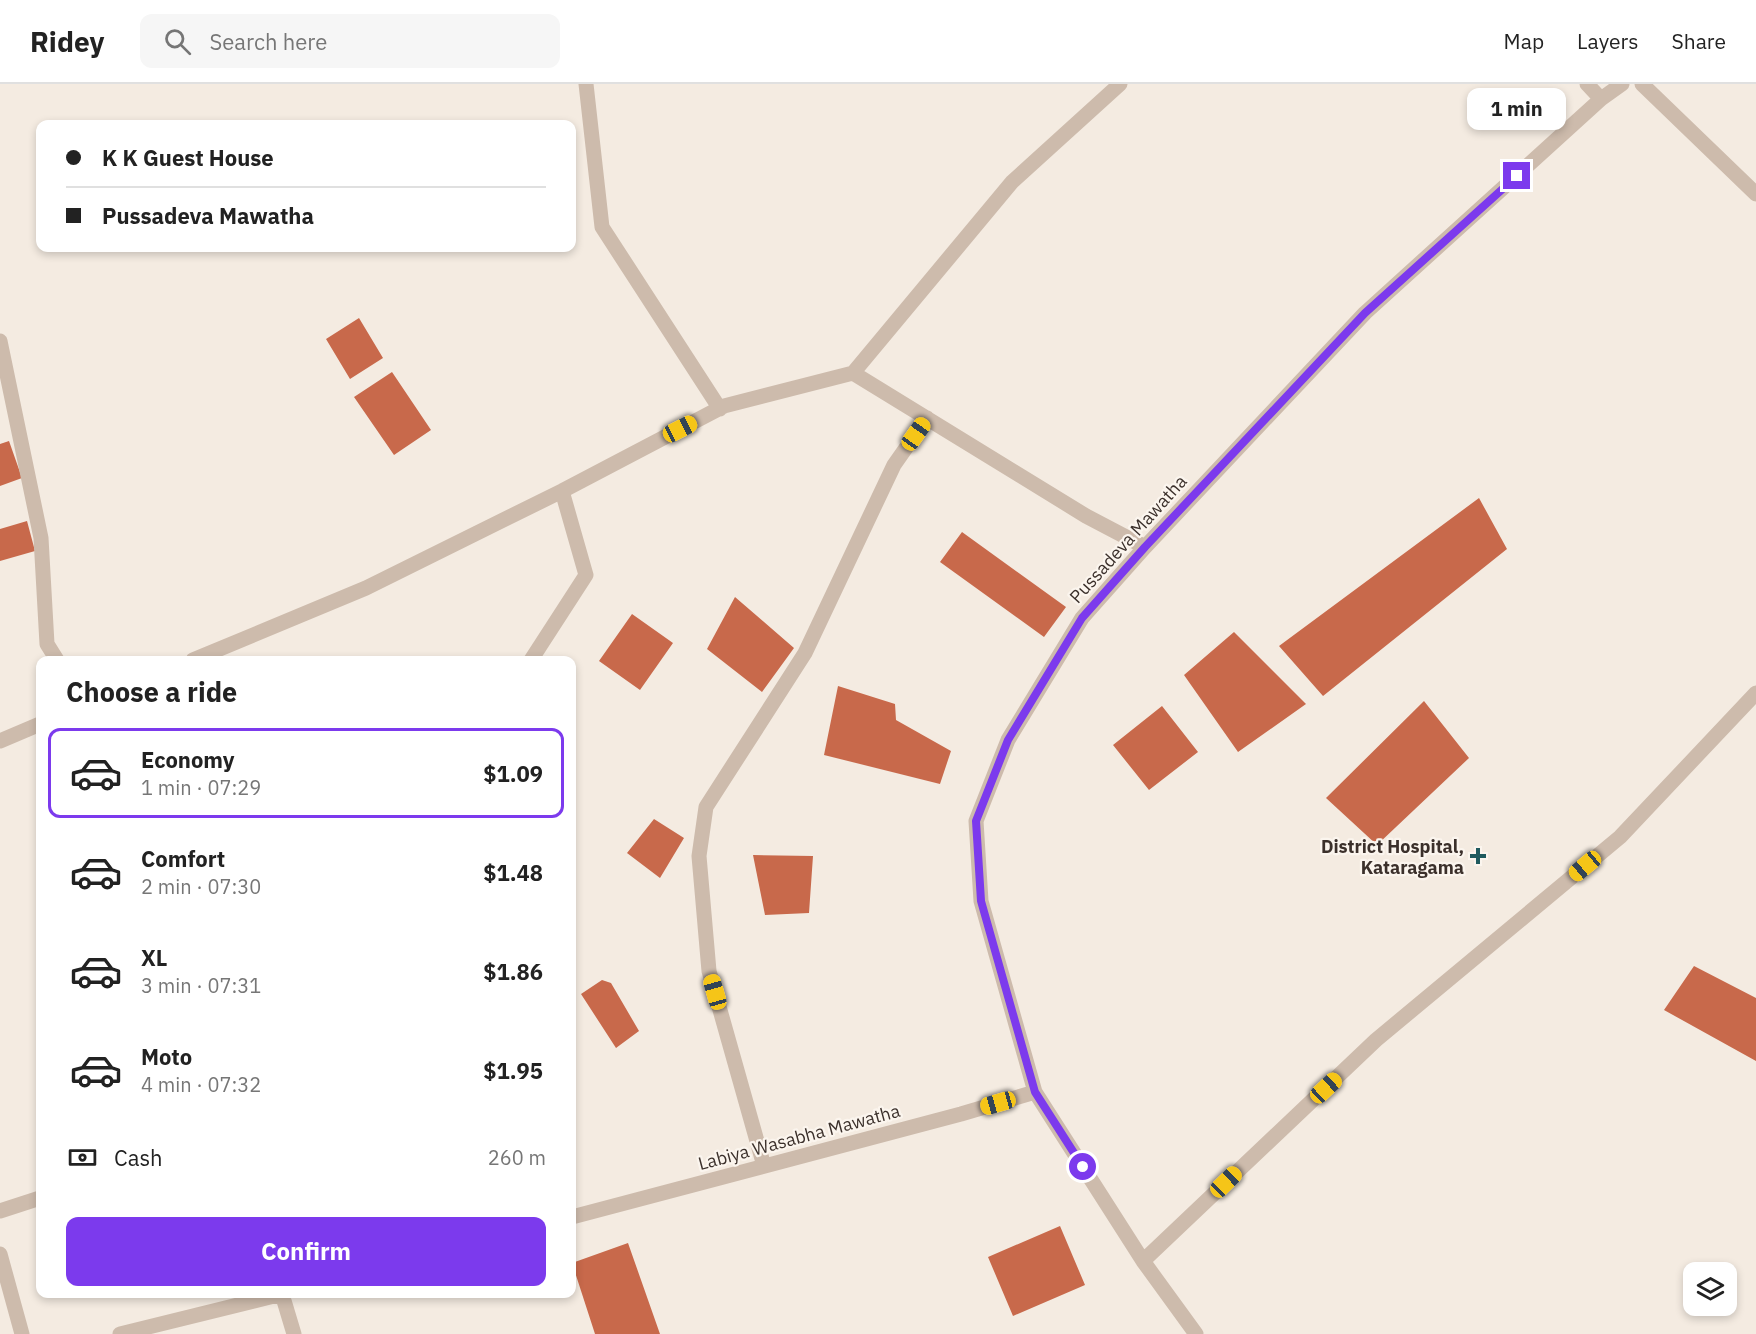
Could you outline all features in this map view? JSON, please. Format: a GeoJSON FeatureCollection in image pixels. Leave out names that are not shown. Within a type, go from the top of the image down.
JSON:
{"type":"FeatureCollection","features":[{"type":"Feature","properties":{"kind":"street"},"geometry":{"type":"LineString","coordinates":[[586,84],[602,228],[720,409]]}},
{"type":"Feature","properties":{"kind":"street"},"geometry":{"type":"LineString","coordinates":[[203,656],[366,588],[562,491],[724,406],[853,373],[1012,182],[1120,84]]}},
{"type":"Feature","properties":{"kind":"street"},"geometry":{"type":"LineString","coordinates":[[1587,84],[1601,99]]}},
{"type":"Feature","properties":{"kind":"street","name":"Pussadeva Mawatha"},"geometry":{"type":"LineString","coordinates":[[1196,1334],[1143,1261],[1035,1092],[981,901],[976,821],[1008,740],[1082,618],[1145,547],[1365,313],[1601,99],[1622,84]]}},
{"type":"Feature","properties":{"kind":"street"},"geometry":{"type":"LineString","coordinates":[[1642,84],[1756,194]]}},
{"type":"Feature","properties":{"kind":"street"},"geometry":{"type":"LineString","coordinates":[[0,341],[41,538],[47,644],[54,656]]}},
{"type":"Feature","properties":{"kind":"street"},"geometry":{"type":"LineString","coordinates":[[853,373],[1086,516],[1145,547]]}},
{"type":"Feature","properties":{"kind":"street"},"geometry":{"type":"LineString","coordinates":[[764,1166],[709,971],[699,856],[706,807],[805,653],[894,465],[927,418]]}},
{"type":"Feature","properties":{"kind":"street"},"geometry":{"type":"LineString","coordinates":[[534,656],[586,574],[562,491]]}},
{"type":"Feature","properties":{"kind":"street"},"geometry":{"type":"LineString","coordinates":[[1143,1261],[1376,1040],[1620,837],[1756,693]]}},
{"type":"Feature","properties":{"kind":"street"},"geometry":{"type":"LineString","coordinates":[[0,741],[36,726]]}},
{"type":"Feature","properties":{"kind":"street","name":"Labiya Wasabha Mawatha"},"geometry":{"type":"LineString","coordinates":[[576,1216],[961,1114],[1035,1092]]}},
{"type":"Feature","properties":{"kind":"street"},"geometry":{"type":"LineString","coordinates":[[0,1211],[36,1199]]}},
{"type":"Feature","properties":{"kind":"street"},"geometry":{"type":"LineString","coordinates":[[0,1254],[22,1334]]}},
{"type":"Feature","properties":{"kind":"street"},"geometry":{"type":"LineString","coordinates":[[120,1334],[268,1298]]}},
{"type":"Feature","properties":{"kind":"street"},"geometry":{"type":"LineString","coordinates":[[285,1298],[294,1334]]}},
{"type":"Feature","properties":{"kind":"building"},"geometry":{"type":"Polygon","coordinates":[[[359,318],[383,358],[350,379],[326,339],[359,318]]]}},
{"type":"Feature","properties":{"kind":"building"},"geometry":{"type":"Polygon","coordinates":[[[392,372],[431,430],[394,455],[354,397],[392,372]]]}},
{"type":"Feature","properties":{"kind":"building"},"geometry":{"type":"Polygon","coordinates":[[[9,441],[22,478],[0,486],[0,444],[9,441]]]}},
{"type":"Feature","properties":{"kind":"building"},"geometry":{"type":"Polygon","coordinates":[[[1479,498],[1507,549],[1323,696],[1279,646],[1479,498]]]}},
{"type":"Feature","properties":{"kind":"building"},"geometry":{"type":"Polygon","coordinates":[[[27,521],[35,551],[0,561],[0,529],[27,521]]]}},
{"type":"Feature","properties":{"kind":"building"},"geometry":{"type":"Polygon","coordinates":[[[962,532],[1066,607],[1044,637],[940,562],[962,532]]]}},
{"type":"Feature","properties":{"kind":"building"},"geometry":{"type":"Polygon","coordinates":[[[735,597],[794,648],[762,692],[707,649],[735,597]]]}},
{"type":"Feature","properties":{"kind":"building"},"geometry":{"type":"Polygon","coordinates":[[[632,614],[673,643],[640,690],[599,661],[632,614]]]}},
{"type":"Feature","properties":{"kind":"building"},"geometry":{"type":"Polygon","coordinates":[[[1234,632],[1306,704],[1238,752],[1184,675],[1234,632]]]}},
{"type":"Feature","properties":{"kind":"building"},"geometry":{"type":"Polygon","coordinates":[[[838,686],[895,704],[896,720],[951,751],[940,784],[824,755],[838,686]]]}},
{"type":"Feature","properties":{"kind":"building"},"geometry":{"type":"Polygon","coordinates":[[[1424,701],[1469,758],[1377,845],[1326,798],[1424,701]]]}},
{"type":"Feature","properties":{"kind":"building"},"geometry":{"type":"Polygon","coordinates":[[[1162,706],[1198,752],[1149,790],[1113,745],[1162,706]]]}},
{"type":"Feature","properties":{"kind":"building"},"geometry":{"type":"Polygon","coordinates":[[[654,819],[684,838],[660,878],[627,853],[654,819]]]}},
{"type":"Feature","properties":{"kind":"building"},"geometry":{"type":"Polygon","coordinates":[[[753,855],[813,856],[809,913],[765,915],[753,855]]]}},
{"type":"Feature","properties":{"kind":"building"},"geometry":{"type":"Polygon","coordinates":[[[1694,966],[1756,998],[1756,1061],[1664,1010],[1694,966]]]}},
{"type":"Feature","properties":{"kind":"building"},"geometry":{"type":"Polygon","coordinates":[[[602,980],[611,983],[639,1031],[616,1048],[581,994],[602,980]]]}},
{"type":"Feature","properties":{"kind":"building"},"geometry":{"type":"Polygon","coordinates":[[[1060,1226],[1085,1285],[1013,1316],[988,1257],[1060,1226]]]}},
{"type":"Feature","properties":{"kind":"building"},"geometry":{"type":"Polygon","coordinates":[[[628,1243],[660,1334],[595,1334],[576,1275],[576,1262],[628,1243]]]}},
{"type":"Feature","properties":{"kind":"place","name":"District Hospital, Kataragama"},"geometry":{"type":"Point","coordinates":[1478,856]}},
{"type":"Feature","properties":{"kind":"route"},"geometry":{"type":"LineString","coordinates":[[1083,1167],[1035,1092],[981,901],[976,821],[1008,740],[1082,618],[1145,547],[1365,313],[1517,176]]}}]}
